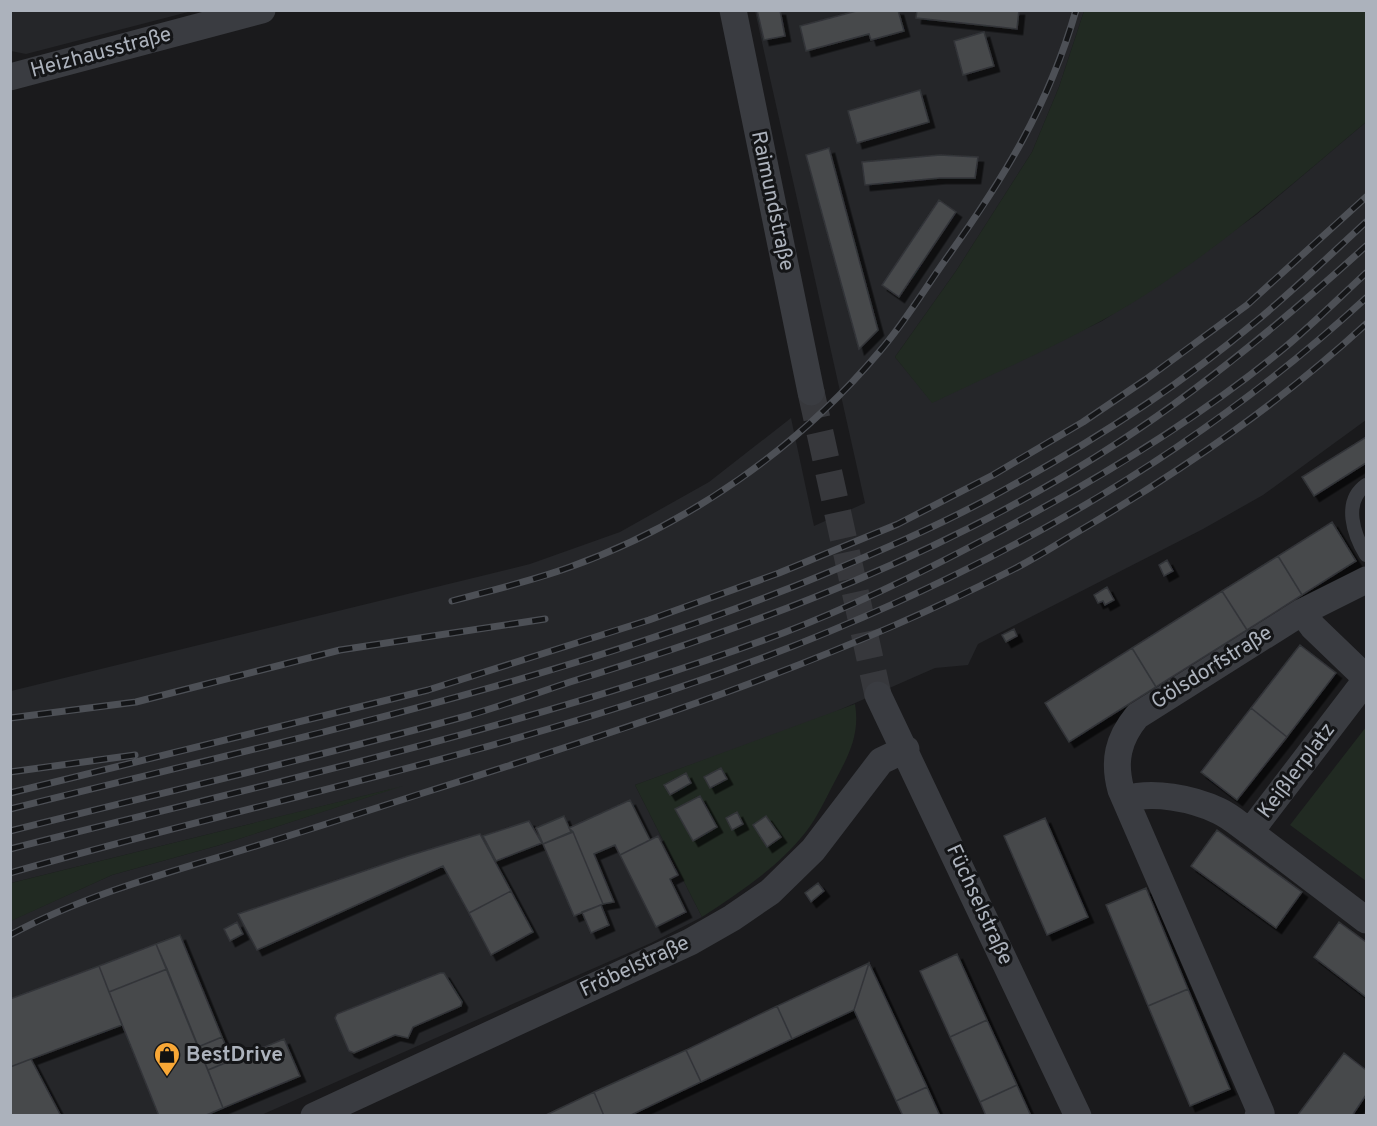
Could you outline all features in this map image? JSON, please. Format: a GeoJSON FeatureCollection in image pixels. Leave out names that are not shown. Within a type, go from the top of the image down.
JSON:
{"type":"FeatureCollection","features":[{"type":"Feature","properties":{"kind":"street","name":"Heizhausstraße"},"geometry":{"type":"LineString","coordinates":[[10,77],[262,10]]}},
{"type":"Feature","properties":{"kind":"street","name":"Raimundstraße"},"geometry":{"type":"LineString","coordinates":[[733,10],[811,392]]}},
{"type":"Feature","properties":{"kind":"street","name":"Gölsdorfstraße"},"geometry":{"type":"LineString","coordinates":[[1125,799],[1117,774],[1117,756],[1123,732],[1137,716],[1302,612],[1366,580]]}},
{"type":"Feature","properties":{"kind":"street","name":"Keißlerplatz"},"geometry":{"type":"LineString","coordinates":[[1302,612],[1313,627],[1366,679],[1250,832],[1366,920]]}},
{"type":"Feature","properties":{"kind":"street","name":"Füchselstraße"},"geometry":{"type":"LineString","coordinates":[[878,695],[906,749],[1078,1116]]}},
{"type":"Feature","properties":{"kind":"street","name":"Fröbelstraße"},"geometry":{"type":"LineString","coordinates":[[314,1116],[681,946],[732,918],[770,892],[813,850],[881,761],[906,749]]}},
{"type":"Feature","properties":{"kind":"street"},"geometry":{"type":"LineString","coordinates":[[1250,832],[1218,810],[1187,801],[1154,796],[1125,799],[1261,1113],[1258,1116]]}},
{"type":"Feature","properties":{"kind":"lane"},"geometry":{"type":"LineString","coordinates":[[1366,485],[1354,504],[1352,523],[1366,555]]}},
{"type":"Feature","properties":{"kind":"shaded area"},"geometry":{"type":"Polygon","coordinates":[[[10,11],[192,11],[26,54],[11,51],[10,11]]]}},
{"type":"Feature","properties":{"kind":"shaded area"},"geometry":{"type":"Polygon","coordinates":[[[755,11],[1084,11],[1059,87],[1032,152],[956,271],[895,357],[932,402],[1102,321],[1256,215],[1366,122],[1366,420],[1263,495],[1203,529],[978,644],[968,665],[935,668],[821,718],[635,785],[702,917],[651,943],[259,1116],[11,1115],[10,921],[112,875],[220,845],[392,789],[11,883],[11,691],[530,564],[620,532],[709,482],[791,418],[814,526],[865,503],[755,11]]]}},
{"type":"Feature","properties":{"kind":"shaded area"},"geometry":{"type":"Polygon","coordinates":[[[1084,11],[1366,11],[1366,122],[1205,254],[1136,301],[1059,343],[932,403],[895,357],[956,271],[1032,152],[1059,87],[1084,11]]]}},
{"type":"Feature","properties":{"kind":"shaded area"},"geometry":{"type":"Polygon","coordinates":[[[855,704],[855,735],[849,753],[809,827],[794,846],[770,869],[702,917],[635,785],[855,704]]]}},
{"type":"Feature","properties":{"kind":"shaded area"},"geometry":{"type":"Polygon","coordinates":[[[1366,727],[1366,881],[1290,825],[1366,727]]]}},
{"type":"Feature","properties":{"kind":"shaded area"},"geometry":{"type":"Polygon","coordinates":[[[403,786],[220,845],[112,875],[11,921],[11,883],[403,786]]]}},
{"type":"Feature","properties":{"kind":"building"},"geometry":{"type":"Polygon","coordinates":[[[757,10],[780,10],[785,36],[764,40],[757,10]]]}},
{"type":"Feature","properties":{"kind":"building"},"geometry":{"type":"Polygon","coordinates":[[[860,10],[898,10],[904,31],[871,40],[869,34],[806,51],[800,26],[860,10]]]}},
{"type":"Feature","properties":{"kind":"building"},"geometry":{"type":"Polygon","coordinates":[[[917,10],[1019,10],[1017,29],[916,18],[917,10]]]}},
{"type":"Feature","properties":{"kind":"building"},"geometry":{"type":"Polygon","coordinates":[[[984,32],[994,66],[963,75],[954,41],[984,32]]]}},
{"type":"Feature","properties":{"kind":"building"},"geometry":{"type":"Polygon","coordinates":[[[920,90],[929,122],[857,143],[848,111],[920,90]]]}},
{"type":"Feature","properties":{"kind":"building"},"geometry":{"type":"Polygon","coordinates":[[[829,148],[878,330],[859,349],[806,155],[829,148]]]}},
{"type":"Feature","properties":{"kind":"building"},"geometry":{"type":"Polygon","coordinates":[[[940,155],[978,157],[975,178],[940,178],[865,185],[862,162],[940,155]]]}},
{"type":"Feature","properties":{"kind":"building"},"geometry":{"type":"Polygon","coordinates":[[[939,200],[956,212],[899,297],[882,285],[939,200]]]}},
{"type":"Feature","properties":{"kind":"building"},"geometry":{"type":"Polygon","coordinates":[[[1366,437],[1366,463],[1314,496],[1302,477],[1366,437]]]}},
{"type":"Feature","properties":{"kind":"building"},"geometry":{"type":"Polygon","coordinates":[[[1332,522],[1356,561],[1302,595],[1278,556],[1332,522]]]}},
{"type":"Feature","properties":{"kind":"building"},"geometry":{"type":"Polygon","coordinates":[[[1278,556],[1302,595],[1247,630],[1222,591],[1278,556]]]}},
{"type":"Feature","properties":{"kind":"building"},"geometry":{"type":"Polygon","coordinates":[[[1167,560],[1173,571],[1164,576],[1159,565],[1167,560]]]}},
{"type":"Feature","properties":{"kind":"building"},"geometry":{"type":"Polygon","coordinates":[[[1107,587],[1114,600],[1105,605],[1103,601],[1098,603],[1094,595],[1107,587]]]}},
{"type":"Feature","properties":{"kind":"building"},"geometry":{"type":"Polygon","coordinates":[[[1222,591],[1247,630],[1156,687],[1132,648],[1222,591]]]}},
{"type":"Feature","properties":{"kind":"building"},"geometry":{"type":"Polygon","coordinates":[[[1014,629],[1017,636],[1006,642],[1002,635],[1014,629]]]}},
{"type":"Feature","properties":{"kind":"building"},"geometry":{"type":"Polygon","coordinates":[[[1300,645],[1336,673],[1287,737],[1251,708],[1300,645]]]}},
{"type":"Feature","properties":{"kind":"building"},"geometry":{"type":"Polygon","coordinates":[[[1132,648],[1156,687],[1069,742],[1045,703],[1132,648]]]}},
{"type":"Feature","properties":{"kind":"building"},"geometry":{"type":"Polygon","coordinates":[[[1251,708],[1287,737],[1237,800],[1201,772],[1251,708]]]}},
{"type":"Feature","properties":{"kind":"building"},"geometry":{"type":"Polygon","coordinates":[[[721,768],[727,779],[710,788],[704,777],[721,768]]]}},
{"type":"Feature","properties":{"kind":"building"},"geometry":{"type":"Polygon","coordinates":[[[686,773],[691,783],[670,795],[664,785],[686,773]]]}},
{"type":"Feature","properties":{"kind":"building"},"geometry":{"type":"Polygon","coordinates":[[[700,796],[717,827],[693,841],[675,809],[700,796]]]}},
{"type":"Feature","properties":{"kind":"building"},"geometry":{"type":"Polygon","coordinates":[[[630,800],[650,840],[620,855],[615,845],[594,854],[614,902],[603,904],[573,832],[569,828],[630,800]]]}},
{"type":"Feature","properties":{"kind":"building"},"geometry":{"type":"Polygon","coordinates":[[[737,812],[743,824],[732,830],[726,818],[737,812]]]}},
{"type":"Feature","properties":{"kind":"building"},"geometry":{"type":"Polygon","coordinates":[[[564,816],[571,832],[543,844],[536,828],[564,816]]]}},
{"type":"Feature","properties":{"kind":"building"},"geometry":{"type":"Polygon","coordinates":[[[766,816],[781,837],[767,847],[753,825],[766,816]]]}},
{"type":"Feature","properties":{"kind":"building"},"geometry":{"type":"Polygon","coordinates":[[[1045,818],[1088,917],[1047,935],[1004,836],[1045,818]]]}},
{"type":"Feature","properties":{"kind":"building"},"geometry":{"type":"Polygon","coordinates":[[[529,821],[542,843],[496,861],[483,836],[529,821]]]}},
{"type":"Feature","properties":{"kind":"building"},"geometry":{"type":"Polygon","coordinates":[[[1217,830],[1302,892],[1276,928],[1191,866],[1217,830]]]}},
{"type":"Feature","properties":{"kind":"building"},"geometry":{"type":"Polygon","coordinates":[[[573,832],[603,904],[574,916],[543,844],[573,832]]]}},
{"type":"Feature","properties":{"kind":"building"},"geometry":{"type":"Polygon","coordinates":[[[480,834],[511,891],[469,913],[443,866],[257,950],[238,914],[408,856],[480,834]]]}},
{"type":"Feature","properties":{"kind":"building"},"geometry":{"type":"Polygon","coordinates":[[[658,836],[678,875],[670,879],[686,912],[656,927],[620,855],[658,836]]]}},
{"type":"Feature","properties":{"kind":"building"},"geometry":{"type":"Polygon","coordinates":[[[818,883],[824,891],[811,902],[805,893],[818,883]]]}},
{"type":"Feature","properties":{"kind":"building"},"geometry":{"type":"Polygon","coordinates":[[[1146,888],[1188,989],[1148,1006],[1106,905],[1146,888]]]}},
{"type":"Feature","properties":{"kind":"building"},"geometry":{"type":"Polygon","coordinates":[[[511,891],[533,932],[491,955],[469,913],[511,891]]]}},
{"type":"Feature","properties":{"kind":"building"},"geometry":{"type":"Polygon","coordinates":[[[601,905],[609,925],[591,933],[582,912],[601,905]]]}},
{"type":"Feature","properties":{"kind":"building"},"geometry":{"type":"Polygon","coordinates":[[[237,922],[243,934],[230,941],[224,929],[237,922]]]}},
{"type":"Feature","properties":{"kind":"building"},"geometry":{"type":"Polygon","coordinates":[[[1339,922],[1366,942],[1366,997],[1314,957],[1339,922]]]}},
{"type":"Feature","properties":{"kind":"building"},"geometry":{"type":"Polygon","coordinates":[[[180,935],[222,1037],[198,1047],[156,944],[180,935]]]}},
{"type":"Feature","properties":{"kind":"building"},"geometry":{"type":"Polygon","coordinates":[[[156,944],[167,969],[109,992],[99,966],[156,944]]]}},
{"type":"Feature","properties":{"kind":"building"},"geometry":{"type":"Polygon","coordinates":[[[957,954],[987,1020],[950,1037],[920,971],[957,954]]]}},
{"type":"Feature","properties":{"kind":"building"},"geometry":{"type":"Polygon","coordinates":[[[869,963],[854,1010],[792,1039],[777,1006],[869,963]]]}},
{"type":"Feature","properties":{"kind":"building"},"geometry":{"type":"Polygon","coordinates":[[[869,963],[927,1087],[896,1101],[854,1010],[869,963]]]}},
{"type":"Feature","properties":{"kind":"building"},"geometry":{"type":"Polygon","coordinates":[[[99,966],[122,1025],[10,1067],[10,999],[99,966]]]}},
{"type":"Feature","properties":{"kind":"building"},"geometry":{"type":"Polygon","coordinates":[[[167,969],[223,1108],[204,1116],[159,1116],[109,992],[167,969]]]}},
{"type":"Feature","properties":{"kind":"building"},"geometry":{"type":"Polygon","coordinates":[[[444,973],[462,1002],[461,1006],[413,1027],[408,1038],[395,1035],[354,1053],[349,1051],[335,1018],[337,1014],[444,973]]]}},
{"type":"Feature","properties":{"kind":"building"},"geometry":{"type":"Polygon","coordinates":[[[1188,989],[1230,1089],[1190,1106],[1148,1006],[1188,989]]]}},
{"type":"Feature","properties":{"kind":"building"},"geometry":{"type":"Polygon","coordinates":[[[777,1006],[792,1039],[701,1082],[686,1050],[777,1006]]]}},
{"type":"Feature","properties":{"kind":"building"},"geometry":{"type":"Polygon","coordinates":[[[987,1020],[1017,1085],[980,1102],[950,1037],[987,1020]]]}},
{"type":"Feature","properties":{"kind":"building"},"geometry":{"type":"Polygon","coordinates":[[[222,1037],[232,1060],[208,1070],[198,1047],[222,1037]]]}},
{"type":"Feature","properties":{"kind":"building"},"geometry":{"type":"Polygon","coordinates":[[[284,1039],[300,1076],[223,1108],[208,1070],[284,1039]]]}},
{"type":"Feature","properties":{"kind":"building"},"geometry":{"type":"Polygon","coordinates":[[[686,1050],[701,1082],[629,1116],[604,1116],[594,1092],[686,1050]]]}},
{"type":"Feature","properties":{"kind":"building"},"geometry":{"type":"Polygon","coordinates":[[[1344,1053],[1366,1070],[1366,1095],[1352,1116],[1297,1116],[1344,1053]]]}},
{"type":"Feature","properties":{"kind":"building"},"geometry":{"type":"Polygon","coordinates":[[[31,1059],[61,1116],[10,1116],[10,1067],[31,1059]]]}},
{"type":"Feature","properties":{"kind":"building"},"geometry":{"type":"Polygon","coordinates":[[[1017,1085],[1031,1116],[986,1116],[980,1102],[1017,1085]]]}},
{"type":"Feature","properties":{"kind":"building"},"geometry":{"type":"Polygon","coordinates":[[[927,1087],[940,1116],[903,1116],[896,1101],[927,1087]]]}},
{"type":"Feature","properties":{"kind":"building"},"geometry":{"type":"Polygon","coordinates":[[[594,1092],[604,1116],[544,1116],[594,1092]]]}},
{"type":"Feature","properties":{"kind":"tunnel"},"geometry":{"type":"LineString","coordinates":[[811,392],[878,695]]}},
{"type":"Feature","properties":{"kind":"railway"},"geometry":{"type":"LineString","coordinates":[[452,601],[570,567],[658,529],[739,479],[778,451],[814,420],[889,340],[987,200],[1038,110],[1065,45],[1076,10]]}},
{"type":"Feature","properties":{"kind":"railway"},"geometry":{"type":"LineString","coordinates":[[10,793],[428,690],[649,620],[779,573],[898,524],[993,475],[1083,422],[1145,380],[1247,305],[1366,197]]}},
{"type":"Feature","properties":{"kind":"railway"},"geometry":{"type":"LineString","coordinates":[[10,809],[320,733],[526,677],[728,612],[872,554],[982,502],[1070,453],[1134,412],[1225,347],[1297,286],[1366,222]]}},
{"type":"Feature","properties":{"kind":"railway"},"geometry":{"type":"LineString","coordinates":[[10,831],[350,747],[476,713],[713,636],[853,582],[989,518],[1055,482],[1119,442],[1184,397],[1247,349],[1366,246]]}},
{"type":"Feature","properties":{"kind":"railway"},"geometry":{"type":"LineString","coordinates":[[10,849],[497,725],[689,666],[835,612],[987,538],[1140,451],[1249,376],[1294,340],[1366,273]]}},
{"type":"Feature","properties":{"kind":"railway"},"geometry":{"type":"LineString","coordinates":[[10,873],[580,720],[756,660],[851,622],[944,580],[1035,534],[1123,482],[1207,426],[1289,365],[1366,298]]}},
{"type":"Feature","properties":{"kind":"railway"},"geometry":{"type":"LineString","coordinates":[[10,935],[64,909],[121,888],[646,721],[794,667],[938,606],[1028,562],[1160,481],[1232,433],[1300,381],[1366,324]]}},
{"type":"Feature","properties":{"kind":"railway"},"geometry":{"type":"LineString","coordinates":[[10,718],[136,702],[340,650],[545,619]]}},
{"type":"Feature","properties":{"kind":"railway"},"geometry":{"type":"LineString","coordinates":[[10,772],[135,755]]}},
{"type":"Feature","properties":{"kind":"place","name":"BestDrive"},"geometry":{"type":"Point","coordinates":[167,1078]}}]}
